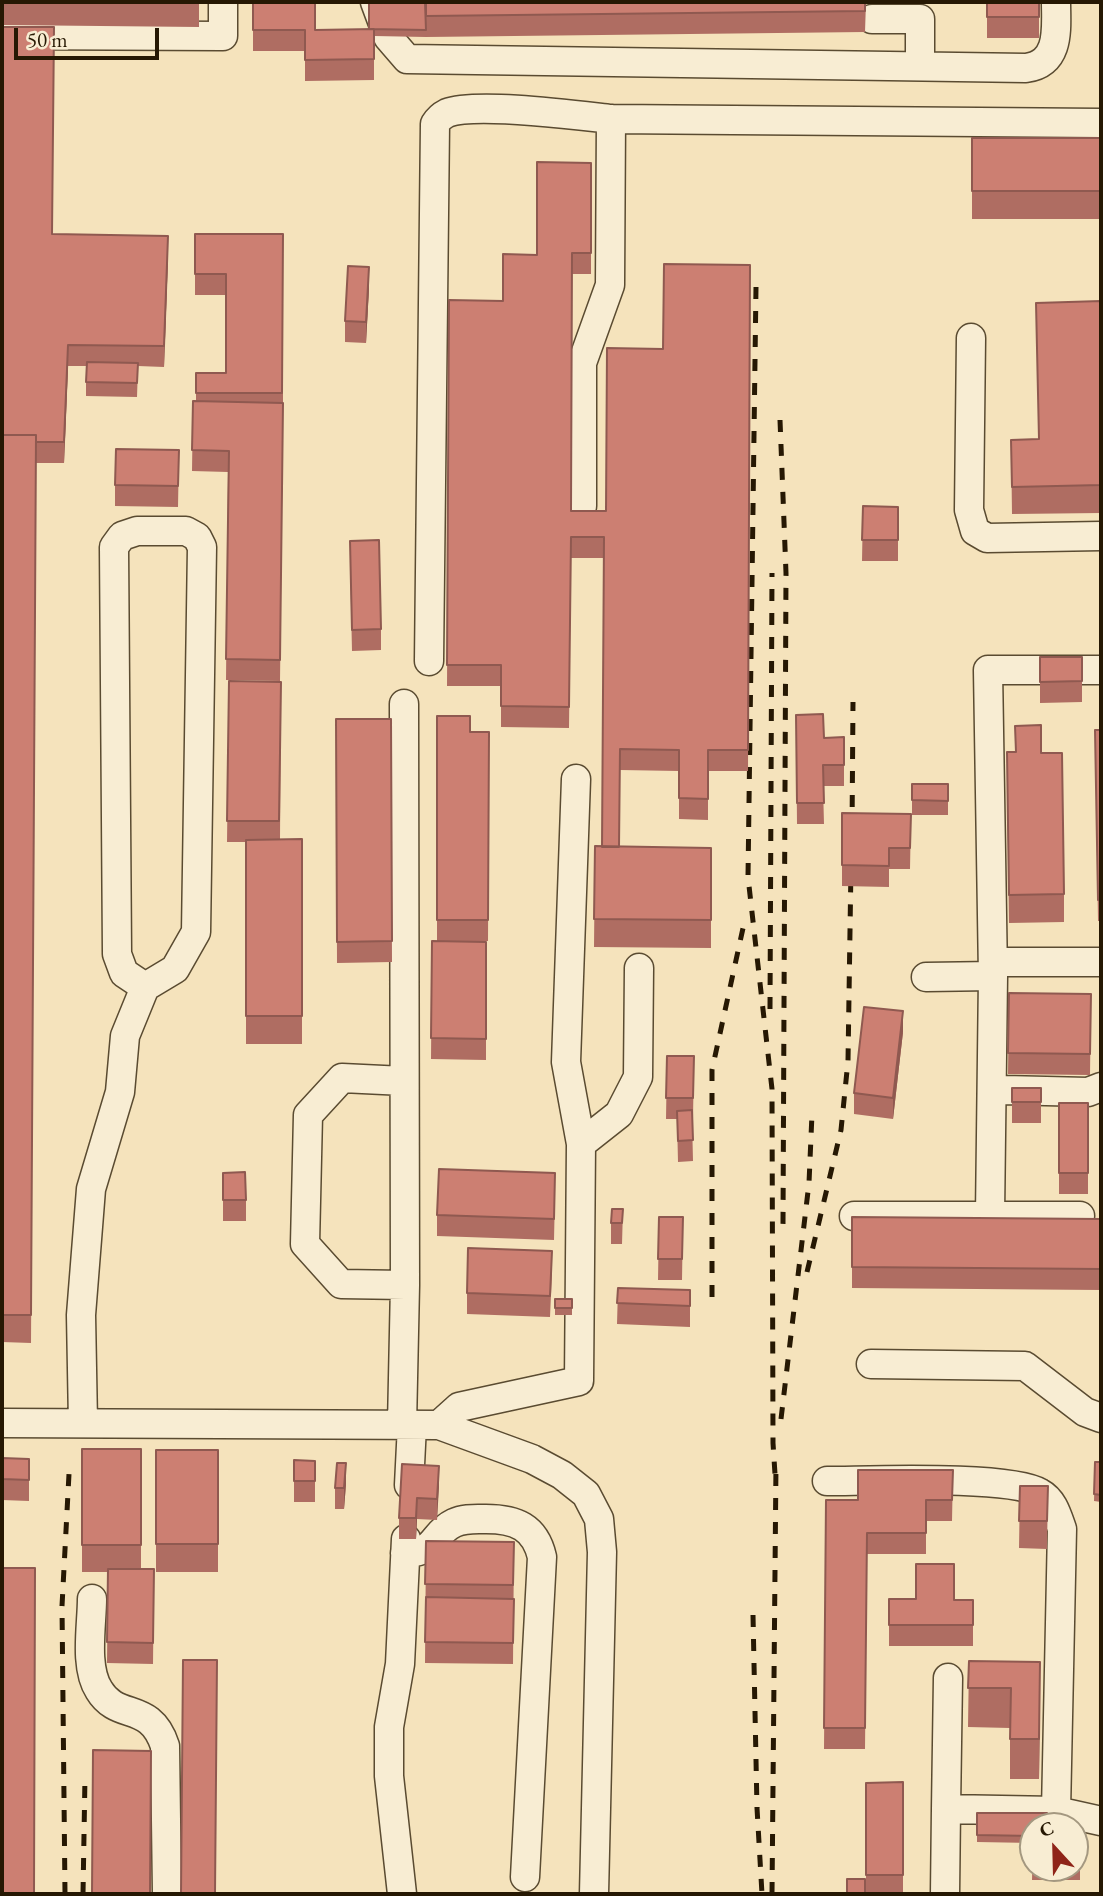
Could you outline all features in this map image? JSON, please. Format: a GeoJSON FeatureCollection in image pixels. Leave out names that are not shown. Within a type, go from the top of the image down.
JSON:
{"type":"FeatureCollection","features":[{"type":"Feature","properties":{"kind":"street"},"geometry":{"type":"LineString","coordinates":[[2,35],[223,36],[223,2]]}},
{"type":"Feature","properties":{"kind":"street"},"geometry":{"type":"LineString","coordinates":[[375,2],[388,37],[407,59],[1036,66],[1050,55],[1054,46],[1056,2]]}},
{"type":"Feature","properties":{"kind":"street"},"geometry":{"type":"LineString","coordinates":[[872,19],[920,19],[920,65]]}},
{"type":"Feature","properties":{"kind":"street"},"geometry":{"type":"LineString","coordinates":[[429,661],[435,124],[440,117],[459,111],[520,110],[611,119],[1101,123]]}},
{"type":"Feature","properties":{"kind":"street"},"geometry":{"type":"LineString","coordinates":[[582,506],[582,363],[610,285],[611,119]]}},
{"type":"Feature","properties":{"kind":"street"},"geometry":{"type":"LineString","coordinates":[[971,338],[969,510],[975,531],[987,538],[1101,536]]}},
{"type":"Feature","properties":{"kind":"street"},"geometry":{"type":"LineString","coordinates":[[83,1423],[82,1315],[91,1189],[120,1092],[125,1036],[145,987],[175,969],[196,932],[202,547],[197,537],[186,531],[137,531],[122,536],[114,547],[117,954],[124,972],[145,987]]}},
{"type":"Feature","properties":{"kind":"street"},"geometry":{"type":"LineString","coordinates":[[990,1215],[993,969],[988,670],[1101,670]]}},
{"type":"Feature","properties":{"kind":"street"},"geometry":{"type":"LineString","coordinates":[[404,704],[405,1285],[418,1425],[409,1485]]}},
{"type":"Feature","properties":{"kind":"street"},"geometry":{"type":"LineString","coordinates":[[418,1425],[459,1407],[579,1381],[581,1144],[566,1062],[576,779]]}},
{"type":"Feature","properties":{"kind":"street"},"geometry":{"type":"LineString","coordinates":[[926,977],[1101,961]]}},
{"type":"Feature","properties":{"kind":"street"},"geometry":{"type":"LineString","coordinates":[[581,1144],[618,1114],[638,1077],[639,968]]}},
{"type":"Feature","properties":{"kind":"street"},"geometry":{"type":"LineString","coordinates":[[404,1081],[342,1079],[308,1115],[305,1244],[341,1284],[405,1285]]}},
{"type":"Feature","properties":{"kind":"street"},"geometry":{"type":"LineString","coordinates":[[992,1090],[1088,1092],[1101,1087]]}},
{"type":"Feature","properties":{"kind":"street"},"geometry":{"type":"LineString","coordinates":[[854,1216],[1080,1216]]}},
{"type":"Feature","properties":{"kind":"street"},"geometry":{"type":"LineString","coordinates":[[871,1364],[1025,1366],[1085,1412],[1101,1418]]}},
{"type":"Feature","properties":{"kind":"street"},"geometry":{"type":"LineString","coordinates":[[2,1423],[418,1425],[532,1460],[562,1475],[586,1494],[599,1519],[602,1552],[594,1894]]}},
{"type":"Feature","properties":{"kind":"street"},"geometry":{"type":"LineString","coordinates":[[827,1481],[953,1482],[1028,1487],[1043,1494],[1055,1508],[1062,1529],[1056,1811]]}},
{"type":"Feature","properties":{"kind":"street"},"geometry":{"type":"LineString","coordinates":[[402,1894],[389,1776],[389,1727],[400,1664],[406,1546],[427,1550],[453,1523],[465,1519],[504,1519],[519,1523],[531,1531],[542,1558],[525,1877]]}},
{"type":"Feature","properties":{"kind":"street"},"geometry":{"type":"LineString","coordinates":[[92,1599],[92,1667],[97,1689],[110,1704],[146,1716],[159,1728],[165,1746],[167,1894]]}},
{"type":"Feature","properties":{"kind":"street"},"geometry":{"type":"LineString","coordinates":[[945,1894],[948,1678]]}},
{"type":"Feature","properties":{"kind":"street"},"geometry":{"type":"LineString","coordinates":[[946,1809],[1056,1811],[1101,1821]]}},
{"type":"Feature","properties":{"kind":"building"},"geometry":{"type":"Polygon","coordinates":[[[253,2],[315,2],[315,30],[374,29],[374,59],[305,60],[305,30],[253,30],[253,2]]]}},
{"type":"Feature","properties":{"kind":"building"},"geometry":{"type":"Polygon","coordinates":[[[369,2],[425,2],[426,30],[369,29],[369,2]]]}},
{"type":"Feature","properties":{"kind":"building"},"geometry":{"type":"Polygon","coordinates":[[[426,2],[865,2],[865,11],[426,16],[426,2]]]}},
{"type":"Feature","properties":{"kind":"building"},"geometry":{"type":"Polygon","coordinates":[[[987,2],[1039,2],[1039,17],[987,17],[987,2]]]}},
{"type":"Feature","properties":{"kind":"building"},"geometry":{"type":"Polygon","coordinates":[[[2,27],[54,27],[52,234],[168,236],[164,346],[68,345],[64,442],[36,442],[36,435],[2,435],[2,27]]]}},
{"type":"Feature","properties":{"kind":"building"},"geometry":{"type":"Polygon","coordinates":[[[972,138],[1101,138],[1101,191],[972,191],[972,138]]]}},
{"type":"Feature","properties":{"kind":"building"},"geometry":{"type":"Polygon","coordinates":[[[537,162],[591,163],[591,253],[572,253],[571,511],[606,511],[607,348],[663,349],[664,264],[750,265],[748,750],[708,750],[708,799],[679,798],[679,750],[620,749],[619,847],[602,847],[604,537],[571,537],[569,707],[501,706],[501,665],[447,665],[449,300],[503,301],[503,254],[537,255],[537,162]]]}},
{"type":"Feature","properties":{"kind":"building"},"geometry":{"type":"Polygon","coordinates":[[[195,234],[283,234],[282,393],[196,393],[196,373],[226,373],[226,274],[195,274],[195,234]]]}},
{"type":"Feature","properties":{"kind":"building"},"geometry":{"type":"Polygon","coordinates":[[[348,266],[369,267],[366,322],[345,321],[348,266]]]}},
{"type":"Feature","properties":{"kind":"building"},"geometry":{"type":"Polygon","coordinates":[[[1101,301],[1101,485],[1012,487],[1011,440],[1039,439],[1036,303],[1101,301]]]}},
{"type":"Feature","properties":{"kind":"building"},"geometry":{"type":"Polygon","coordinates":[[[87,362],[138,363],[137,383],[86,382],[87,362]]]}},
{"type":"Feature","properties":{"kind":"building"},"geometry":{"type":"Polygon","coordinates":[[[193,401],[283,403],[280,660],[226,659],[229,451],[192,450],[193,401]]]}},
{"type":"Feature","properties":{"kind":"building"},"geometry":{"type":"Polygon","coordinates":[[[2,435],[36,435],[31,1315],[2,1315],[2,435]]]}},
{"type":"Feature","properties":{"kind":"building"},"geometry":{"type":"Polygon","coordinates":[[[116,449],[179,450],[178,486],[115,485],[116,449]]]}},
{"type":"Feature","properties":{"kind":"building"},"geometry":{"type":"Polygon","coordinates":[[[863,506],[898,507],[898,540],[862,540],[863,506]]]}},
{"type":"Feature","properties":{"kind":"building"},"geometry":{"type":"Polygon","coordinates":[[[379,540],[381,629],[352,630],[350,541],[379,540]]]}},
{"type":"Feature","properties":{"kind":"building"},"geometry":{"type":"Polygon","coordinates":[[[1040,657],[1082,657],[1082,681],[1040,682],[1040,657]]]}},
{"type":"Feature","properties":{"kind":"building"},"geometry":{"type":"Polygon","coordinates":[[[229,681],[281,682],[279,821],[227,821],[229,681]]]}},
{"type":"Feature","properties":{"kind":"building"},"geometry":{"type":"Polygon","coordinates":[[[823,714],[824,738],[844,737],[844,765],[823,765],[824,803],[797,803],[796,715],[823,714]]]}},
{"type":"Feature","properties":{"kind":"building"},"geometry":{"type":"Polygon","coordinates":[[[437,716],[470,716],[470,732],[489,732],[488,920],[437,920],[437,716]]]}},
{"type":"Feature","properties":{"kind":"building"},"geometry":{"type":"Polygon","coordinates":[[[336,719],[391,719],[392,941],[337,942],[336,719]]]}},
{"type":"Feature","properties":{"kind":"building"},"geometry":{"type":"Polygon","coordinates":[[[1041,725],[1041,753],[1062,753],[1064,894],[1009,895],[1007,752],[1016,752],[1015,726],[1041,725]]]}},
{"type":"Feature","properties":{"kind":"building"},"geometry":{"type":"Polygon","coordinates":[[[1095,730],[1101,730],[1101,900],[1098,900],[1095,730]]]}},
{"type":"Feature","properties":{"kind":"building"},"geometry":{"type":"Polygon","coordinates":[[[912,784],[948,784],[948,801],[912,800],[912,784]]]}},
{"type":"Feature","properties":{"kind":"building"},"geometry":{"type":"Polygon","coordinates":[[[842,813],[911,814],[910,848],[889,848],[889,866],[842,865],[842,813]]]}},
{"type":"Feature","properties":{"kind":"building"},"geometry":{"type":"Polygon","coordinates":[[[302,839],[302,1016],[246,1016],[246,840],[302,839]]]}},
{"type":"Feature","properties":{"kind":"building"},"geometry":{"type":"Polygon","coordinates":[[[595,846],[711,848],[711,920],[594,919],[595,846]]]}},
{"type":"Feature","properties":{"kind":"building"},"geometry":{"type":"Polygon","coordinates":[[[432,941],[486,942],[486,1039],[431,1038],[432,941]]]}},
{"type":"Feature","properties":{"kind":"building"},"geometry":{"type":"Polygon","coordinates":[[[1009,993],[1091,994],[1090,1054],[1008,1053],[1009,993]]]}},
{"type":"Feature","properties":{"kind":"building"},"geometry":{"type":"Polygon","coordinates":[[[864,1007],[903,1011],[893,1098],[854,1093],[864,1007]]]}},
{"type":"Feature","properties":{"kind":"building"},"geometry":{"type":"Polygon","coordinates":[[[667,1056],[694,1056],[693,1098],[666,1098],[667,1056]]]}},
{"type":"Feature","properties":{"kind":"building"},"geometry":{"type":"Polygon","coordinates":[[[1012,1088],[1041,1088],[1041,1102],[1012,1102],[1012,1088]]]}},
{"type":"Feature","properties":{"kind":"building"},"geometry":{"type":"Polygon","coordinates":[[[1059,1103],[1088,1103],[1088,1173],[1059,1173],[1059,1103]]]}},
{"type":"Feature","properties":{"kind":"building"},"geometry":{"type":"Polygon","coordinates":[[[692,1110],[693,1140],[678,1141],[677,1111],[692,1110]]]}},
{"type":"Feature","properties":{"kind":"building"},"geometry":{"type":"Polygon","coordinates":[[[439,1169],[555,1173],[554,1219],[437,1215],[439,1169]]]}},
{"type":"Feature","properties":{"kind":"building"},"geometry":{"type":"Polygon","coordinates":[[[245,1172],[246,1200],[223,1200],[223,1173],[245,1172]]]}},
{"type":"Feature","properties":{"kind":"building"},"geometry":{"type":"Polygon","coordinates":[[[612,1209],[623,1209],[622,1223],[611,1223],[612,1209]]]}},
{"type":"Feature","properties":{"kind":"building"},"geometry":{"type":"Polygon","coordinates":[[[659,1217],[683,1217],[682,1259],[658,1259],[659,1217]]]}},
{"type":"Feature","properties":{"kind":"building"},"geometry":{"type":"Polygon","coordinates":[[[852,1217],[1101,1219],[1101,1269],[852,1267],[852,1217]]]}},
{"type":"Feature","properties":{"kind":"building"},"geometry":{"type":"Polygon","coordinates":[[[468,1248],[552,1251],[550,1296],[467,1293],[468,1248]]]}},
{"type":"Feature","properties":{"kind":"building"},"geometry":{"type":"Polygon","coordinates":[[[618,1288],[690,1290],[690,1306],[617,1303],[618,1288]]]}},
{"type":"Feature","properties":{"kind":"building"},"geometry":{"type":"Polygon","coordinates":[[[555,1299],[572,1299],[572,1308],[555,1308],[555,1299]]]}},
{"type":"Feature","properties":{"kind":"building"},"geometry":{"type":"Polygon","coordinates":[[[82,1449],[141,1449],[141,1545],[82,1545],[82,1449]]]}},
{"type":"Feature","properties":{"kind":"building"},"geometry":{"type":"Polygon","coordinates":[[[156,1450],[218,1450],[218,1544],[156,1544],[156,1450]]]}},
{"type":"Feature","properties":{"kind":"building"},"geometry":{"type":"Polygon","coordinates":[[[2,1458],[29,1459],[29,1480],[2,1479],[2,1458]]]}},
{"type":"Feature","properties":{"kind":"building"},"geometry":{"type":"Polygon","coordinates":[[[294,1460],[315,1461],[315,1481],[294,1481],[294,1460]]]}},
{"type":"Feature","properties":{"kind":"building"},"geometry":{"type":"Polygon","coordinates":[[[1095,1462],[1101,1462],[1101,1495],[1094,1494],[1095,1462]]]}},
{"type":"Feature","properties":{"kind":"building"},"geometry":{"type":"Polygon","coordinates":[[[337,1463],[346,1463],[344,1488],[335,1488],[337,1463]]]}},
{"type":"Feature","properties":{"kind":"building"},"geometry":{"type":"Polygon","coordinates":[[[402,1464],[439,1466],[437,1499],[417,1498],[416,1518],[399,1518],[402,1464]]]}},
{"type":"Feature","properties":{"kind":"building"},"geometry":{"type":"Polygon","coordinates":[[[858,1470],[953,1470],[952,1500],[926,1500],[926,1533],[867,1533],[865,1728],[824,1728],[826,1500],[858,1500],[858,1470]]]}},
{"type":"Feature","properties":{"kind":"building"},"geometry":{"type":"Polygon","coordinates":[[[1020,1486],[1048,1486],[1047,1521],[1019,1521],[1020,1486]]]}},
{"type":"Feature","properties":{"kind":"building"},"geometry":{"type":"Polygon","coordinates":[[[426,1541],[514,1542],[513,1585],[425,1584],[426,1541]]]}},
{"type":"Feature","properties":{"kind":"building"},"geometry":{"type":"Polygon","coordinates":[[[916,1564],[954,1564],[954,1600],[973,1600],[973,1625],[889,1625],[889,1599],[916,1599],[916,1564]]]}},
{"type":"Feature","properties":{"kind":"building"},"geometry":{"type":"Polygon","coordinates":[[[2,1568],[35,1568],[34,1894],[2,1894],[2,1568]]]}},
{"type":"Feature","properties":{"kind":"building"},"geometry":{"type":"Polygon","coordinates":[[[108,1569],[154,1569],[153,1643],[107,1642],[108,1569]]]}},
{"type":"Feature","properties":{"kind":"building"},"geometry":{"type":"Polygon","coordinates":[[[426,1597],[514,1599],[513,1643],[425,1642],[426,1597]]]}},
{"type":"Feature","properties":{"kind":"building"},"geometry":{"type":"Polygon","coordinates":[[[183,1660],[217,1660],[215,1894],[181,1894],[183,1660]]]}},
{"type":"Feature","properties":{"kind":"building"},"geometry":{"type":"Polygon","coordinates":[[[969,1661],[1040,1662],[1039,1739],[1010,1739],[1011,1688],[968,1688],[969,1661]]]}},
{"type":"Feature","properties":{"kind":"building"},"geometry":{"type":"Polygon","coordinates":[[[93,1750],[151,1751],[150,1894],[92,1894],[93,1750]]]}},
{"type":"Feature","properties":{"kind":"building"},"geometry":{"type":"Polygon","coordinates":[[[903,1782],[903,1875],[866,1875],[866,1783],[903,1782]]]}},
{"type":"Feature","properties":{"kind":"building"},"geometry":{"type":"Polygon","coordinates":[[[977,1813],[1019,1813],[1019,1836],[977,1835],[977,1813]]]}},
{"type":"Feature","properties":{"kind":"building"},"geometry":{"type":"Polygon","coordinates":[[[847,1879],[865,1879],[865,1894],[847,1894],[847,1879]]]}},
{"type":"Feature","properties":{"kind":"railway"},"geometry":{"type":"LineString","coordinates":[[756,287],[748,877],[772,1089],[775,1474]]}},
{"type":"Feature","properties":{"kind":"railway"},"geometry":{"type":"LineString","coordinates":[[780,420],[786,573],[783,1224]]}},
{"type":"Feature","properties":{"kind":"railway"},"geometry":{"type":"LineString","coordinates":[[770,1009],[772,573]]}},
{"type":"Feature","properties":{"kind":"railway"},"geometry":{"type":"LineString","coordinates":[[852,831],[853,702]]}},
{"type":"Feature","properties":{"kind":"railway"},"geometry":{"type":"LineString","coordinates":[[807,1272],[841,1130],[848,1061],[851,866]]}},
{"type":"Feature","properties":{"kind":"railway"},"geometry":{"type":"LineString","coordinates":[[712,1297],[712,1070],[745,919]]}},
{"type":"Feature","properties":{"kind":"railway"},"geometry":{"type":"LineString","coordinates":[[781,1419],[809,1183],[812,1114]]}},
{"type":"Feature","properties":{"kind":"railway"},"geometry":{"type":"LineString","coordinates":[[772,1894],[776,1464]]}},
{"type":"Feature","properties":{"kind":"railway"},"geometry":{"type":"LineString","coordinates":[[65,1894],[62,1606],[69,1474]]}},
{"type":"Feature","properties":{"kind":"railway"},"geometry":{"type":"LineString","coordinates":[[753,1615],[757,1808],[762,1894]]}},
{"type":"Feature","properties":{"kind":"railway"},"geometry":{"type":"LineString","coordinates":[[83,1894],[85,1776]]}}]}
